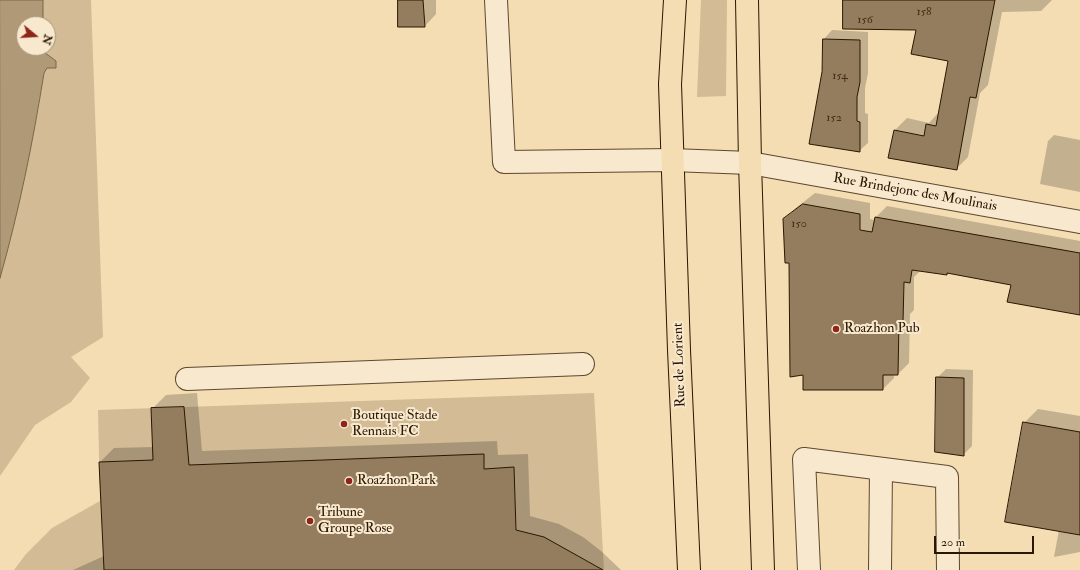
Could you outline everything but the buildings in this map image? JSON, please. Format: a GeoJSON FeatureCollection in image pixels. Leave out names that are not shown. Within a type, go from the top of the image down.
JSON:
{"type":"FeatureCollection","features":[{"type":"Feature","properties":{"kind":"main road","name":"Rue de Lorient"},"geometry":{"type":"LineString","coordinates":[[675,0],[670,84],[679,350],[689,570]]}},
{"type":"Feature","properties":{"kind":"main road"},"geometry":{"type":"LineString","coordinates":[[747,0],[750,163],[763,570]]}},
{"type":"Feature","properties":{"kind":"street"},"geometry":{"type":"LineString","coordinates":[[496,0],[504,162],[672,160],[750,163]]}},
{"type":"Feature","properties":{"kind":"street","name":"Rue Brindejonc des Moulinais"},"geometry":{"type":"LineString","coordinates":[[750,163],[1080,222]]}},
{"type":"Feature","properties":{"kind":"street"},"geometry":{"type":"LineString","coordinates":[[187,379],[583,364]]}},
{"type":"Feature","properties":{"kind":"street"},"geometry":{"type":"LineString","coordinates":[[809,570],[804,459],[947,477],[948,570]]}},
{"type":"Feature","properties":{"kind":"street"},"geometry":{"type":"LineString","coordinates":[[880,570],[881,469]]}},
{"type":"Feature","properties":{"kind":"shaded area"},"geometry":{"type":"Polygon","coordinates":[[[0,0],[43,0],[43,16],[16,16],[16,56],[49,56],[56,61],[56,68],[47,68],[44,73],[25,176],[0,278],[0,0]]]}},
{"type":"Feature","properties":{"kind":"shaded area"},"geometry":{"type":"Polygon","coordinates":[[[43,0],[91,0],[103,337],[71,357],[90,378],[71,402],[35,425],[0,476],[0,278],[24,178],[38,111],[44,73],[47,68],[56,68],[56,61],[49,56],[56,56],[56,16],[43,16],[43,0]]]}},
{"type":"Feature","properties":{"kind":"shaded area"},"geometry":{"type":"Polygon","coordinates":[[[701,0],[727,0],[726,96],[697,97],[701,0]]]}},
{"type":"Feature","properties":{"kind":"shaded area","name":"Roazhon Park"},"geometry":{"type":"Polygon","coordinates":[[[594,393],[604,570],[14,570],[26,554],[52,528],[100,501],[98,410],[594,393]]]}},
{"type":"Feature","properties":{"kind":"place","name":"Roazhon Pub"},"geometry":{"type":"Point","coordinates":[836,329]}},
{"type":"Feature","properties":{"kind":"place","name":"Boutique Stade Rennais FC"},"geometry":{"type":"Point","coordinates":[344,424]}},
{"type":"Feature","properties":{"kind":"place","name":"Roazhon Park"},"geometry":{"type":"Point","coordinates":[349,481]}},
{"type":"Feature","properties":{"kind":"place","name":"Tribune Groupe Rose"},"geometry":{"type":"Point","coordinates":[310,521]}}]}
